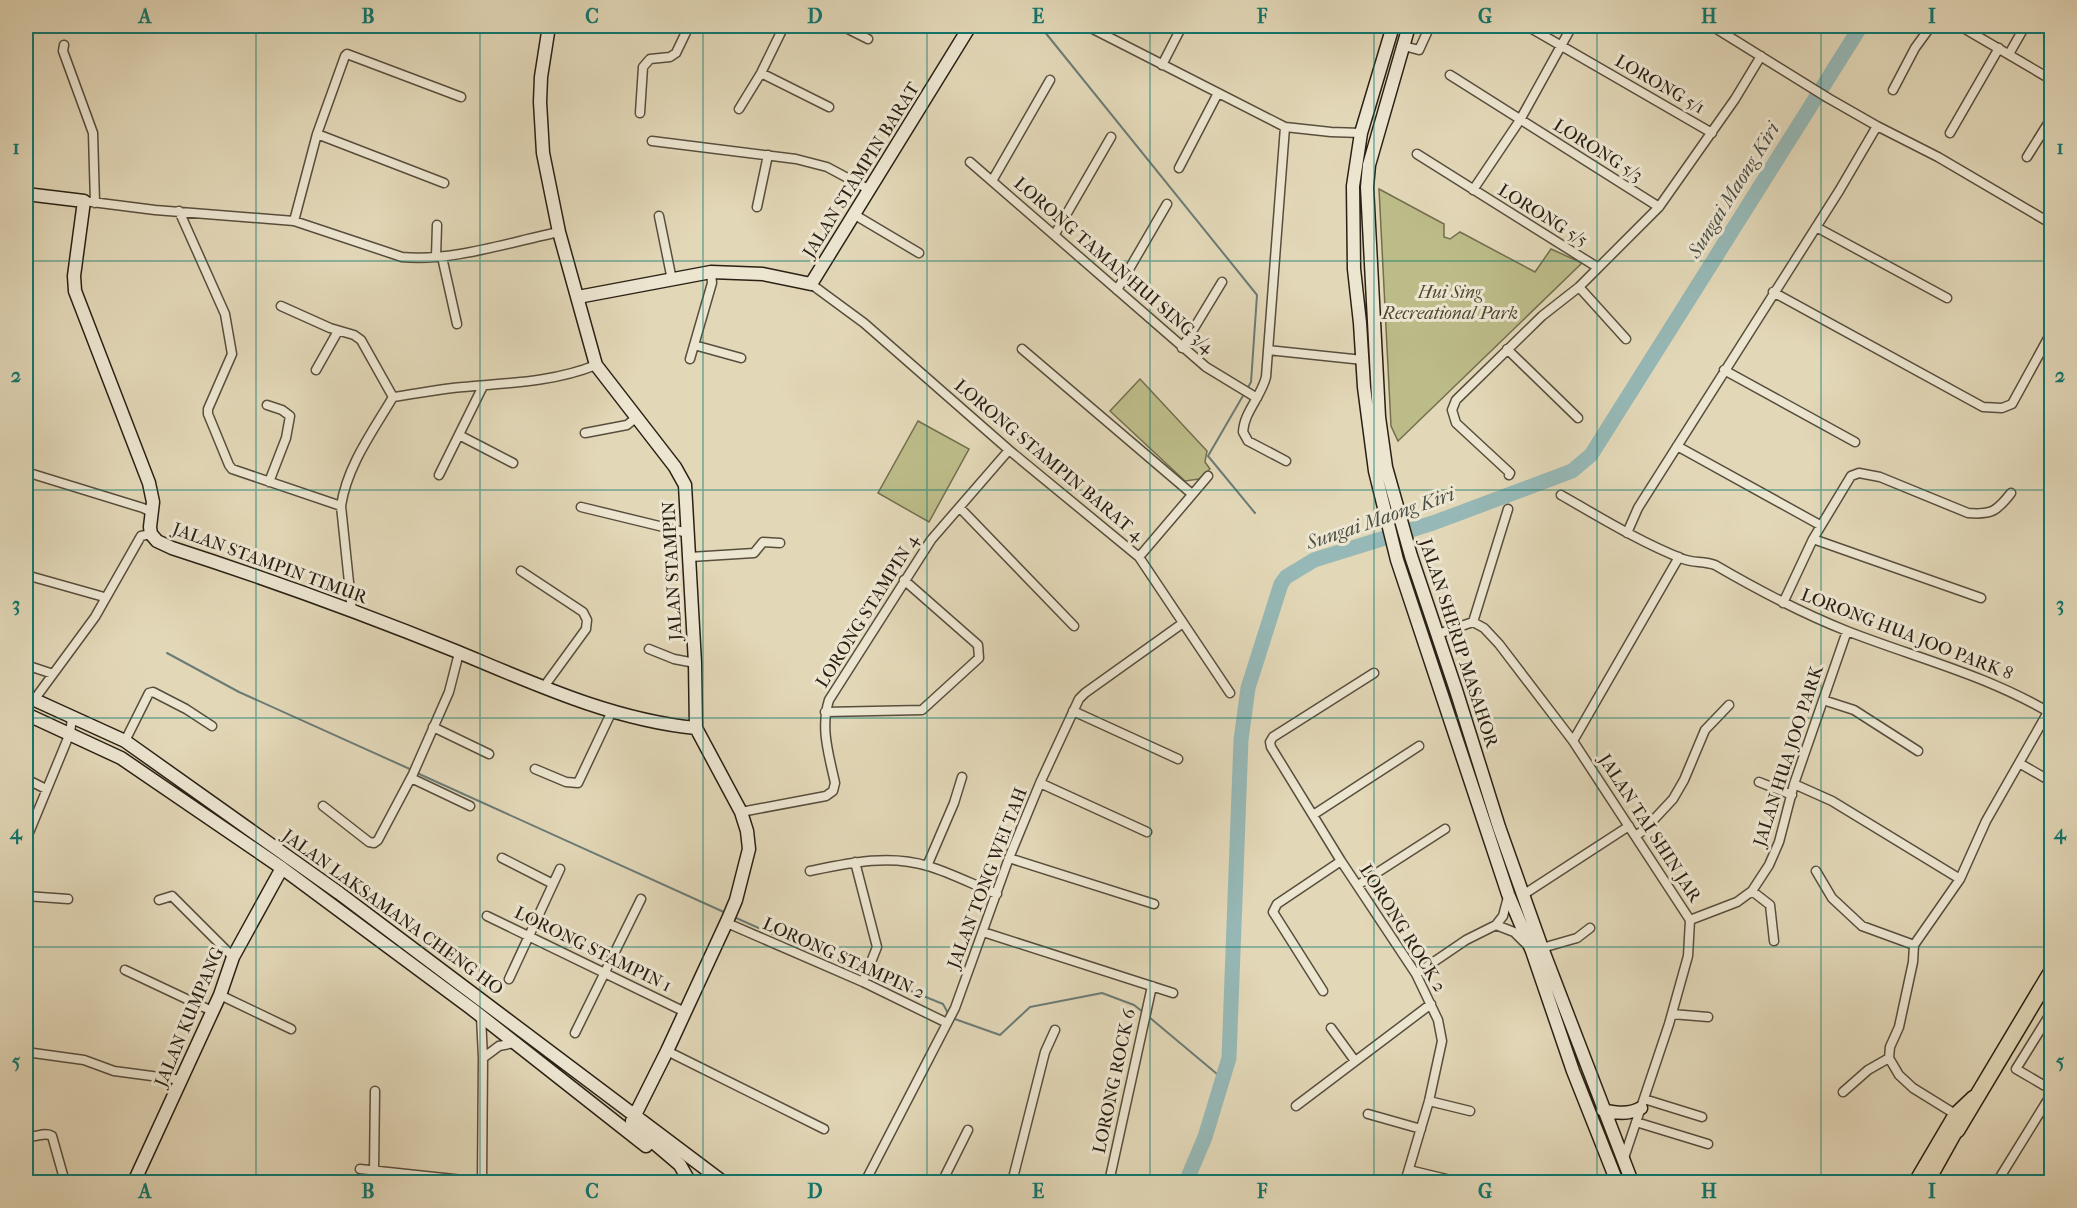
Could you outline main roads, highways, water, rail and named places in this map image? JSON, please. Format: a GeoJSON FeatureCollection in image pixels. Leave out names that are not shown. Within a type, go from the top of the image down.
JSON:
{"type":"FeatureCollection","features":[{"type":"Feature","properties":{"kind":"highway"},"geometry":{"type":"LineString","coordinates":[[1957,1130],[1978,1092],[2049,982]]}},
{"type":"Feature","properties":{"kind":"main road","name":"JALAN STAMPIN"},"geometry":{"type":"LineString","coordinates":[[549,26],[541,77],[540,102],[543,153],[559,231],[596,365],[681,476],[687,495],[696,728],[741,812],[747,831],[749,849],[736,900],[728,921],[635,1115]]}},
{"type":"Feature","properties":{"kind":"main road","name":"JALAN STAMPIN BARAT"},"geometry":{"type":"LineString","coordinates":[[578,297],[711,272],[763,274],[811,284],[970,26]]}},
{"type":"Feature","properties":{"kind":"main road","name":"JALAN SHERIP MASAHOR"},"geometry":{"type":"LineString","coordinates":[[1393,26],[1361,133],[1356,158],[1352,209],[1354,269],[1375,471],[1397,560],[1508,894],[1537,949],[1632,1182]]}},
{"type":"Feature","properties":{"kind":"main road","name":"JALAN SHERIP MASAHOR"},"geometry":{"type":"LineString","coordinates":[[1410,26],[1369,165],[1367,187],[1379,417],[1386,466],[1411,556],[1523,895],[1518,903],[1533,947],[1537,949],[1574,1071],[1615,1180]]}},
{"type":"Feature","properties":{"kind":"main road","name":"JALAN STAMPIN TIMUR"},"geometry":{"type":"LineString","coordinates":[[26,194],[89,202],[73,285],[149,483],[153,502],[151,534],[164,545],[306,593],[543,688],[612,711],[673,726],[696,728]]}},
{"type":"Feature","properties":{"kind":"main road","name":"JALAN LAKSAMANA CHENG HO"},"geometry":{"type":"LineString","coordinates":[[30,698],[125,741],[339,893],[723,1182]]}},
{"type":"Feature","properties":{"kind":"main road","name":"JALAN LAKSAMANA CHENG HO"},"geometry":{"type":"LineString","coordinates":[[26,714],[121,758],[282,868],[481,1016],[690,1182]]}},
{"type":"Feature","properties":{"kind":"main road","name":"JALAN KUMPANG"},"geometry":{"type":"LineString","coordinates":[[135,1180],[220,995],[233,957],[282,868]]}},
{"type":"Feature","properties":{"kind":"main road"},"geometry":{"type":"LineString","coordinates":[[1915,1182],[1955,1114],[1978,1092]]}},
{"type":"Feature","properties":{"kind":"main road"},"geometry":{"type":"LineString","coordinates":[[1603,1110],[1626,1114],[1642,1103]]}},
{"type":"Feature","properties":{"kind":"main road"},"geometry":{"type":"LineString","coordinates":[[635,1115],[633,1125],[680,1165],[690,1182]]}},
{"type":"Feature","properties":{"kind":"main road"},"geometry":{"type":"LineString","coordinates":[[1929,1182],[1957,1130]]}},
{"type":"Feature","properties":{"kind":"waterway"},"geometry":{"type":"LineString","coordinates":[[1040,26],[1257,295],[1251,382],[1247,389]]}},
{"type":"Feature","properties":{"kind":"waterway","name":"Sungai Maong Kiri"},"geometry":{"type":"LineString","coordinates":[[1186,1182],[1205,1137],[1229,1058],[1241,740],[1248,688],[1281,584],[1286,577],[1314,560],[1433,523],[1572,471],[1591,455],[1861,26]]}},
{"type":"Feature","properties":{"kind":"waterway"},"geometry":{"type":"LineString","coordinates":[[1244,394],[1208,456],[1255,513]]}},
{"type":"Feature","properties":{"kind":"waterway"},"geometry":{"type":"LineString","coordinates":[[167,653],[239,692],[412,770]]}},
{"type":"Feature","properties":{"kind":"waterway"},"geometry":{"type":"LineString","coordinates":[[417,773],[726,913]]}},
{"type":"Feature","properties":{"kind":"waterway"},"geometry":{"type":"LineString","coordinates":[[734,917],[864,972]]}},
{"type":"Feature","properties":{"kind":"waterway"},"geometry":{"type":"LineString","coordinates":[[869,974],[943,1004],[948,1013]]}},
{"type":"Feature","properties":{"kind":"waterway"},"geometry":{"type":"LineString","coordinates":[[952,1018],[1000,1035],[1030,1007],[1102,993],[1134,1005],[1143,1012]]}},
{"type":"Feature","properties":{"kind":"waterway"},"geometry":{"type":"LineString","coordinates":[[1149,1017],[1223,1079]]}},
{"type":"Feature","properties":{"kind":"park label","name":"Hui Sing Recreational Park"},"geometry":{"type":"Point","coordinates":[1450,302]}}]}
